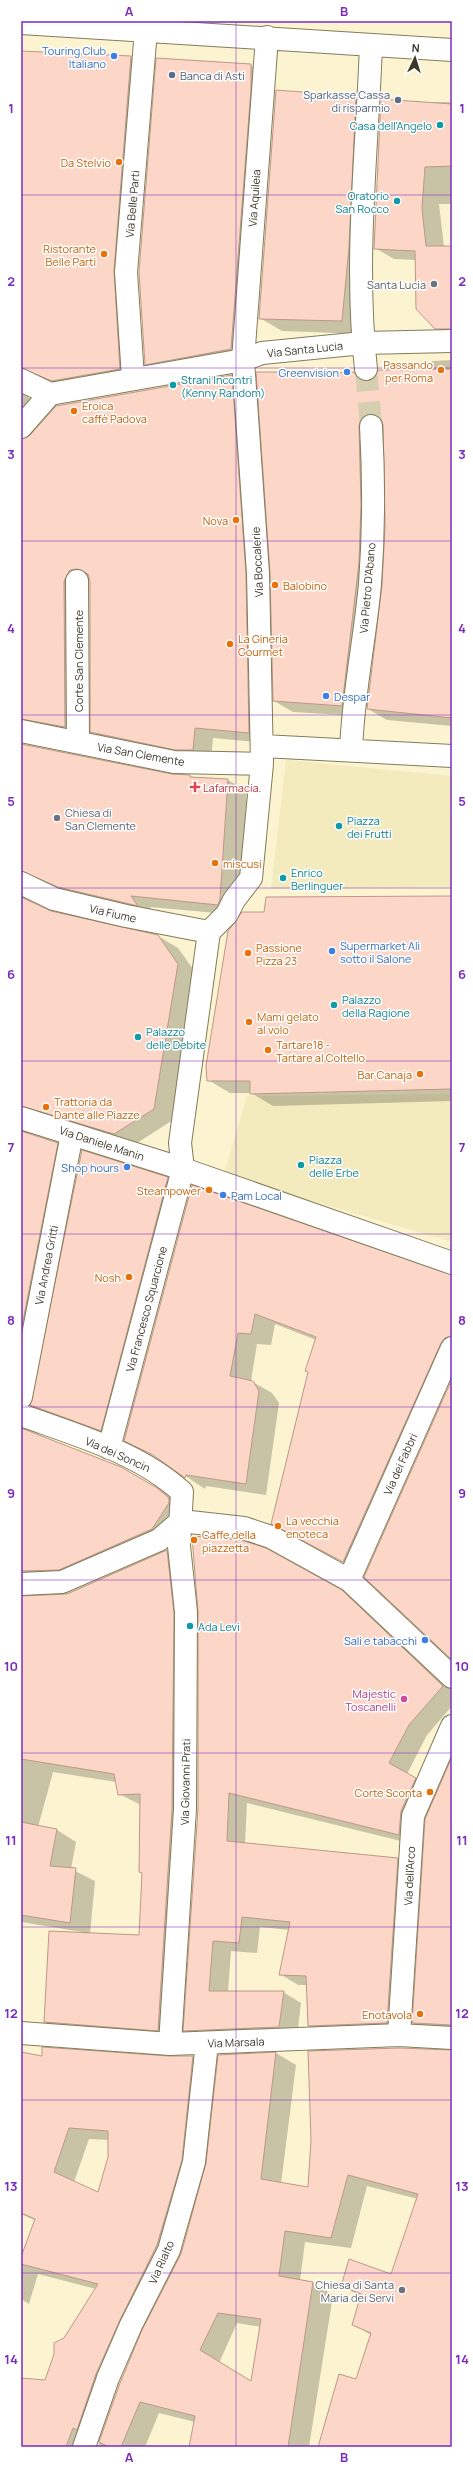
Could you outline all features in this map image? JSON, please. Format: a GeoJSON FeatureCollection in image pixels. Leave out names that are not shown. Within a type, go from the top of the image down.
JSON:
{"type":"FeatureCollection","features":[{"type":"Feature","properties":{"kind":"street"},"geometry":{"type":"LineString","coordinates":[[21,23],[266,37],[452,50]]}},
{"type":"Feature","properties":{"kind":"street","name":"Via Belle Parti"},"geometry":{"type":"LineString","coordinates":[[133,378],[126,272],[146,30]]}},
{"type":"Feature","properties":{"kind":"street","name":"Via Aquileia"},"geometry":{"type":"LineString","coordinates":[[243,366],[245,319],[266,37]]}},
{"type":"Feature","properties":{"kind":"street"},"geometry":{"type":"LineString","coordinates":[[366,369],[363,343],[360,249],[371,44]]}},
{"type":"Feature","properties":{"kind":"street","name":"Via Santa Lucia"},"geometry":{"type":"LineString","coordinates":[[46,400],[133,378],[243,366],[262,353],[363,343],[452,341]]}},
{"type":"Feature","properties":{"kind":"street","name":"Via Boccalerie"},"geometry":{"type":"LineString","coordinates":[[243,366],[258,573],[262,755]]}},
{"type":"Feature","properties":{"kind":"street"},"geometry":{"type":"LineString","coordinates":[[21,380],[46,400],[21,427]]}},
{"type":"Feature","properties":{"kind":"street","name":"Via Pietro D'Abano"},"geometry":{"type":"LineString","coordinates":[[351,750],[352,714],[370,584],[374,483],[371,426]]}},
{"type":"Feature","properties":{"kind":"street","name":"Corte San Clemente"},"geometry":{"type":"LineString","coordinates":[[77,581],[78,742]]}},
{"type":"Feature","properties":{"kind":"street","name":"Via San Clemente"},"geometry":{"type":"LineString","coordinates":[[21,731],[174,762],[262,755]]}},
{"type":"Feature","properties":{"kind":"street"},"geometry":{"type":"LineString","coordinates":[[452,756],[351,750],[262,755],[250,878],[234,900],[227,914],[209,932],[180,1143],[183,1169],[452,1263]]}},
{"type":"Feature","properties":{"kind":"street","name":"Via Fiume"},"geometry":{"type":"LineString","coordinates":[[21,883],[54,899],[126,916],[209,932]]}},
{"type":"Feature","properties":{"kind":"street","name":"Via Daniele Manin"},"geometry":{"type":"LineString","coordinates":[[21,1118],[183,1169]]}},
{"type":"Feature","properties":{"kind":"street","name":"Via Andrea Gritti"},"geometry":{"type":"LineString","coordinates":[[21,1397],[72,1134]]}},
{"type":"Feature","properties":{"kind":"street","name":"Via Francesco Squarcione"},"geometry":{"type":"LineString","coordinates":[[109,1448],[183,1169]]}},
{"type":"Feature","properties":{"kind":"street","name":"Via dei Fabbri"},"geometry":{"type":"LineString","coordinates":[[350,1580],[452,1348]]}},
{"type":"Feature","properties":{"kind":"street","name":"Via dei Soncin"},"geometry":{"type":"LineString","coordinates":[[21,1415],[109,1448],[164,1475],[182,1492],[181,1521]]}},
{"type":"Feature","properties":{"kind":"street"},"geometry":{"type":"LineString","coordinates":[[21,1584],[62,1582],[159,1540],[181,1521],[244,1528],[271,1537],[350,1580],[452,1677]]}},
{"type":"Feature","properties":{"kind":"street","name":"Via Giovanni Prati"},"geometry":{"type":"LineString","coordinates":[[170,2044],[185,1809],[186,1612],[179,1546],[181,1521]]}},
{"type":"Feature","properties":{"kind":"street","name":"Via dell'Arco"},"geometry":{"type":"LineString","coordinates":[[399,2035],[412,1816],[452,1726]]}},
{"type":"Feature","properties":{"kind":"street","name":"Via Marsala"},"geometry":{"type":"LineString","coordinates":[[21,2033],[170,2044],[399,2035],[452,2038]]}},
{"type":"Feature","properties":{"kind":"street","name":"Via Rialto"},"geometry":{"type":"LineString","coordinates":[[84,2447],[108,2378],[131,2325],[169,2250],[194,2162],[207,2043]]}},
{"type":"Feature","properties":{"kind":"shaded area"},"geometry":{"type":"Polygon","coordinates":[[[286,760],[452,776],[452,887],[271,889],[286,760]]]}},
{"type":"Feature","properties":{"kind":"shaded area","name":"Piazza delle Erbe"},"geometry":{"type":"Polygon","coordinates":[[[452,1094],[452,1242],[224,1175],[247,1096],[452,1094]]]}},
{"type":"Feature","properties":{"kind":"building"},"geometry":{"type":"Polygon","coordinates":[[[21,51],[131,56],[114,271],[120,369],[52,381],[21,368],[21,51]]]}},
{"type":"Feature","properties":{"kind":"building"},"geometry":{"type":"Polygon","coordinates":[[[156,58],[251,64],[251,89],[231,349],[145,365],[139,272],[156,58]]]}},
{"type":"Feature","properties":{"kind":"building"},"geometry":{"type":"Polygon","coordinates":[[[276,90],[356,96],[349,247],[342,321],[259,319],[276,90]]]}},
{"type":"Feature","properties":{"kind":"building"},"geometry":{"type":"Polygon","coordinates":[[[381,99],[452,104],[452,166],[425,167],[422,208],[426,246],[452,246],[452,329],[435,329],[416,309],[415,251],[374,249],[381,99]]]}},
{"type":"Feature","properties":{"kind":"building"},"geometry":{"type":"Polygon","coordinates":[[[452,369],[452,718],[367,709],[382,585],[385,525],[383,425],[381,419],[371,414],[364,416],[359,426],[361,505],[359,563],[342,706],[273,701],[270,573],[256,372],[317,372],[317,374],[354,372],[360,380],[367,381],[373,379],[378,370],[452,369]]]}},
{"type":"Feature","properties":{"kind":"building"},"geometry":{"type":"Polygon","coordinates":[[[232,375],[246,574],[249,733],[195,728],[193,750],[175,750],[90,732],[90,581],[88,574],[77,569],[70,570],[64,581],[65,727],[21,719],[21,439],[30,435],[56,406],[232,375]]]}},
{"type":"Feature","properties":{"kind":"building"},"geometry":{"type":"Polygon","coordinates":[[[21,744],[172,774],[190,775],[190,777],[228,779],[220,899],[218,905],[131,896],[138,906],[58,887],[21,871],[21,744]]]}},
{"type":"Feature","properties":{"kind":"building","name":"Palazzo della Ragione"},"geometry":{"type":"Polygon","coordinates":[[[452,896],[452,1089],[250,1094],[250,1081],[207,1081],[206,1066],[228,931],[242,912],[264,912],[266,897],[452,896]]]}},
{"type":"Feature","properties":{"kind":"building"},"geometry":{"type":"Polygon","coordinates":[[[21,897],[51,911],[158,935],[178,964],[154,1109],[114,1134],[21,1106],[21,897]]]}},
{"type":"Feature","properties":{"kind":"building"},"geometry":{"type":"Polygon","coordinates":[[[21,1131],[58,1143],[21,1331],[21,1131]]]}},
{"type":"Feature","properties":{"kind":"building"},"geometry":{"type":"Polygon","coordinates":[[[82,1150],[168,1177],[101,1431],[30,1405],[82,1150]]]}},
{"type":"Feature","properties":{"kind":"building"},"geometry":{"type":"Polygon","coordinates":[[[192,1185],[452,1275],[452,1336],[445,1338],[441,1343],[343,1562],[271,1524],[308,1372],[305,1371],[316,1337],[255,1314],[251,1334],[238,1333],[230,1376],[253,1381],[259,1391],[246,1484],[186,1475],[185,1478],[153,1455],[124,1441],[192,1185]]]}},
{"type":"Feature","properties":{"kind":"building"},"geometry":{"type":"Polygon","coordinates":[[[452,1379],[452,1660],[364,1577],[452,1379]]]}},
{"type":"Feature","properties":{"kind":"building"},"geometry":{"type":"Polygon","coordinates":[[[21,1428],[121,1467],[157,1488],[169,1498],[169,1503],[152,1529],[59,1570],[21,1571],[21,1428]]]}},
{"type":"Feature","properties":{"kind":"building"},"geometry":{"type":"Polygon","coordinates":[[[192,1536],[241,1540],[266,1548],[342,1590],[443,1686],[409,1725],[389,1763],[416,1778],[401,1811],[399,1835],[229,1793],[227,1841],[398,1858],[387,2023],[308,2026],[306,1976],[279,1975],[290,1922],[242,1917],[239,1943],[213,1941],[209,1991],[284,1991],[279,2027],[183,2031],[198,1809],[198,1612],[192,1536]]]}},
{"type":"Feature","properties":{"kind":"building"},"geometry":{"type":"Polygon","coordinates":[[[167,1550],[174,1613],[172,1809],[158,2031],[44,2022],[49,1931],[139,1935],[142,1873],[139,1872],[140,1794],[118,1795],[114,1774],[21,1759],[21,1596],[67,1594],[167,1550]]]}},
{"type":"Feature","properties":{"kind":"building"},"geometry":{"type":"Polygon","coordinates":[[[452,1757],[452,2025],[412,2023],[425,1819],[452,1757]]]}},
{"type":"Feature","properties":{"kind":"building"},"geometry":{"type":"Polygon","coordinates":[[[21,1822],[57,1829],[50,1866],[76,1868],[70,1923],[21,1915],[21,1822]]]}},
{"type":"Feature","properties":{"kind":"building"},"geometry":{"type":"Polygon","coordinates":[[[42,2047],[169,2056],[193,2056],[182,2160],[157,2245],[120,2320],[96,2374],[77,2430],[73,2428],[66,2447],[21,2447],[21,2378],[45,2380],[54,2354],[54,2343],[64,2338],[98,2284],[21,2264],[21,2257],[35,2219],[21,2213],[21,2052],[42,2056],[42,2047]],[[69,2128],[54,2172],[98,2192],[108,2157],[108,2131],[69,2128]]]}},
{"type":"Feature","properties":{"kind":"building"},"geometry":{"type":"Polygon","coordinates":[[[399,2048],[452,2050],[452,2447],[318,2447],[339,2374],[356,2379],[371,2333],[352,2325],[361,2294],[341,2286],[349,2259],[391,2274],[418,2194],[348,2175],[331,2238],[285,2231],[279,2276],[313,2282],[288,2447],[189,2447],[195,2416],[140,2402],[121,2447],[109,2447],[99,2442],[120,2383],[142,2330],[181,2254],[206,2163],[218,2055],[276,2052],[261,2179],[308,2187],[311,2140],[308,2051],[399,2048]],[[218,2313],[200,2350],[251,2381],[261,2319],[218,2313]]]}},
{"type":"Feature","properties":{"kind":"tunnel"},"geometry":{"type":"LineString","coordinates":[[366,369],[371,426]]}},
{"type":"Feature","properties":{"kind":"place","name":"Touring Club Italiano"},"geometry":{"type":"Point","coordinates":[114,56]}},
{"type":"Feature","properties":{"kind":"place","name":"Banca di Asti"},"geometry":{"type":"Point","coordinates":[172,75]}},
{"type":"Feature","properties":{"kind":"place","name":"Sparkasse Cassa di risparmio"},"geometry":{"type":"Point","coordinates":[398,100]}},
{"type":"Feature","properties":{"kind":"place","name":"Casa dell'Angelo"},"geometry":{"type":"Point","coordinates":[440,125]}},
{"type":"Feature","properties":{"kind":"place","name":"Da Stelvio"},"geometry":{"type":"Point","coordinates":[119,162]}},
{"type":"Feature","properties":{"kind":"place","name":"Oratorio San Rocco"},"geometry":{"type":"Point","coordinates":[397,201]}},
{"type":"Feature","properties":{"kind":"place","name":"Ristorante Belle Parti"},"geometry":{"type":"Point","coordinates":[104,254]}},
{"type":"Feature","properties":{"kind":"place","name":"Santa Lucia"},"geometry":{"type":"Point","coordinates":[434,284]}},
{"type":"Feature","properties":{"kind":"place","name":"Passando per Roma"},"geometry":{"type":"Point","coordinates":[441,370]}},
{"type":"Feature","properties":{"kind":"place","name":"Greenvision"},"geometry":{"type":"Point","coordinates":[347,372]}},
{"type":"Feature","properties":{"kind":"place","name":"Strani Incontri (Kenny Random)"},"geometry":{"type":"Point","coordinates":[173,385]}},
{"type":"Feature","properties":{"kind":"place","name":"Eroica caffè Padova"},"geometry":{"type":"Point","coordinates":[74,411]}},
{"type":"Feature","properties":{"kind":"place","name":"Nova"},"geometry":{"type":"Point","coordinates":[236,520]}},
{"type":"Feature","properties":{"kind":"place","name":"Balobino"},"geometry":{"type":"Point","coordinates":[275,585]}},
{"type":"Feature","properties":{"kind":"place","name":"La Gineria Gourmet"},"geometry":{"type":"Point","coordinates":[230,644]}},
{"type":"Feature","properties":{"kind":"place","name":"Despar"},"geometry":{"type":"Point","coordinates":[326,696]}},
{"type":"Feature","properties":{"kind":"place","name":"Lafarmacia."},"geometry":{"type":"Point","coordinates":[195,787]}},
{"type":"Feature","properties":{"kind":"place","name":"Chiesa di San Clemente"},"geometry":{"type":"Point","coordinates":[57,818]}},
{"type":"Feature","properties":{"kind":"place","name":"Piazza dei Frutti"},"geometry":{"type":"Point","coordinates":[339,826]}},
{"type":"Feature","properties":{"kind":"place","name":"miscusi"},"geometry":{"type":"Point","coordinates":[215,863]}},
{"type":"Feature","properties":{"kind":"place","name":"Enrico Berlinguer"},"geometry":{"type":"Point","coordinates":[283,878]}},
{"type":"Feature","properties":{"kind":"place","name":"Supermarket Alì sotto il Salone"},"geometry":{"type":"Point","coordinates":[332,951]}},
{"type":"Feature","properties":{"kind":"place","name":"Passione Pizza 23"},"geometry":{"type":"Point","coordinates":[248,953]}},
{"type":"Feature","properties":{"kind":"place","name":"Palazzo della Ragione"},"geometry":{"type":"Point","coordinates":[334,1005]}},
{"type":"Feature","properties":{"kind":"place","name":"Mami gelato al volo"},"geometry":{"type":"Point","coordinates":[249,1022]}},
{"type":"Feature","properties":{"kind":"place","name":"Palazzo delle Debite"},"geometry":{"type":"Point","coordinates":[138,1037]}},
{"type":"Feature","properties":{"kind":"place","name":"Tartare18 - Tartare al Coltello"},"geometry":{"type":"Point","coordinates":[268,1050]}},
{"type":"Feature","properties":{"kind":"place","name":"Bar Canaja"},"geometry":{"type":"Point","coordinates":[420,1074]}},
{"type":"Feature","properties":{"kind":"place","name":"Trattoria da Dante alle Piazze"},"geometry":{"type":"Point","coordinates":[46,1107]}},
{"type":"Feature","properties":{"kind":"place","name":"Piazza delle Erbe"},"geometry":{"type":"Point","coordinates":[301,1165]}},
{"type":"Feature","properties":{"kind":"place","name":"Shop hours"},"geometry":{"type":"Point","coordinates":[127,1167]}},
{"type":"Feature","properties":{"kind":"place","name":"Steampower"},"geometry":{"type":"Point","coordinates":[209,1190]}},
{"type":"Feature","properties":{"kind":"place","name":"Pam Local"},"geometry":{"type":"Point","coordinates":[223,1195]}},
{"type":"Feature","properties":{"kind":"place","name":"Nosh"},"geometry":{"type":"Point","coordinates":[129,1277]}},
{"type":"Feature","properties":{"kind":"place","name":"La vecchia enoteca"},"geometry":{"type":"Point","coordinates":[278,1526]}},
{"type":"Feature","properties":{"kind":"place","name":"Caffe della piazzetta"},"geometry":{"type":"Point","coordinates":[194,1540]}},
{"type":"Feature","properties":{"kind":"place","name":"Ada Levi"},"geometry":{"type":"Point","coordinates":[190,1626]}},
{"type":"Feature","properties":{"kind":"place","name":"Sali e tabacchi"},"geometry":{"type":"Point","coordinates":[425,1640]}},
{"type":"Feature","properties":{"kind":"place","name":"Majestic Toscanelli"},"geometry":{"type":"Point","coordinates":[404,1699]}},
{"type":"Feature","properties":{"kind":"place","name":"Corte Sconta"},"geometry":{"type":"Point","coordinates":[430,1792]}},
{"type":"Feature","properties":{"kind":"place","name":"Enotavola"},"geometry":{"type":"Point","coordinates":[420,2014]}},
{"type":"Feature","properties":{"kind":"place","name":"Chiesa di Santa Maria dei Servi"},"geometry":{"type":"Point","coordinates":[402,2290]}}]}
